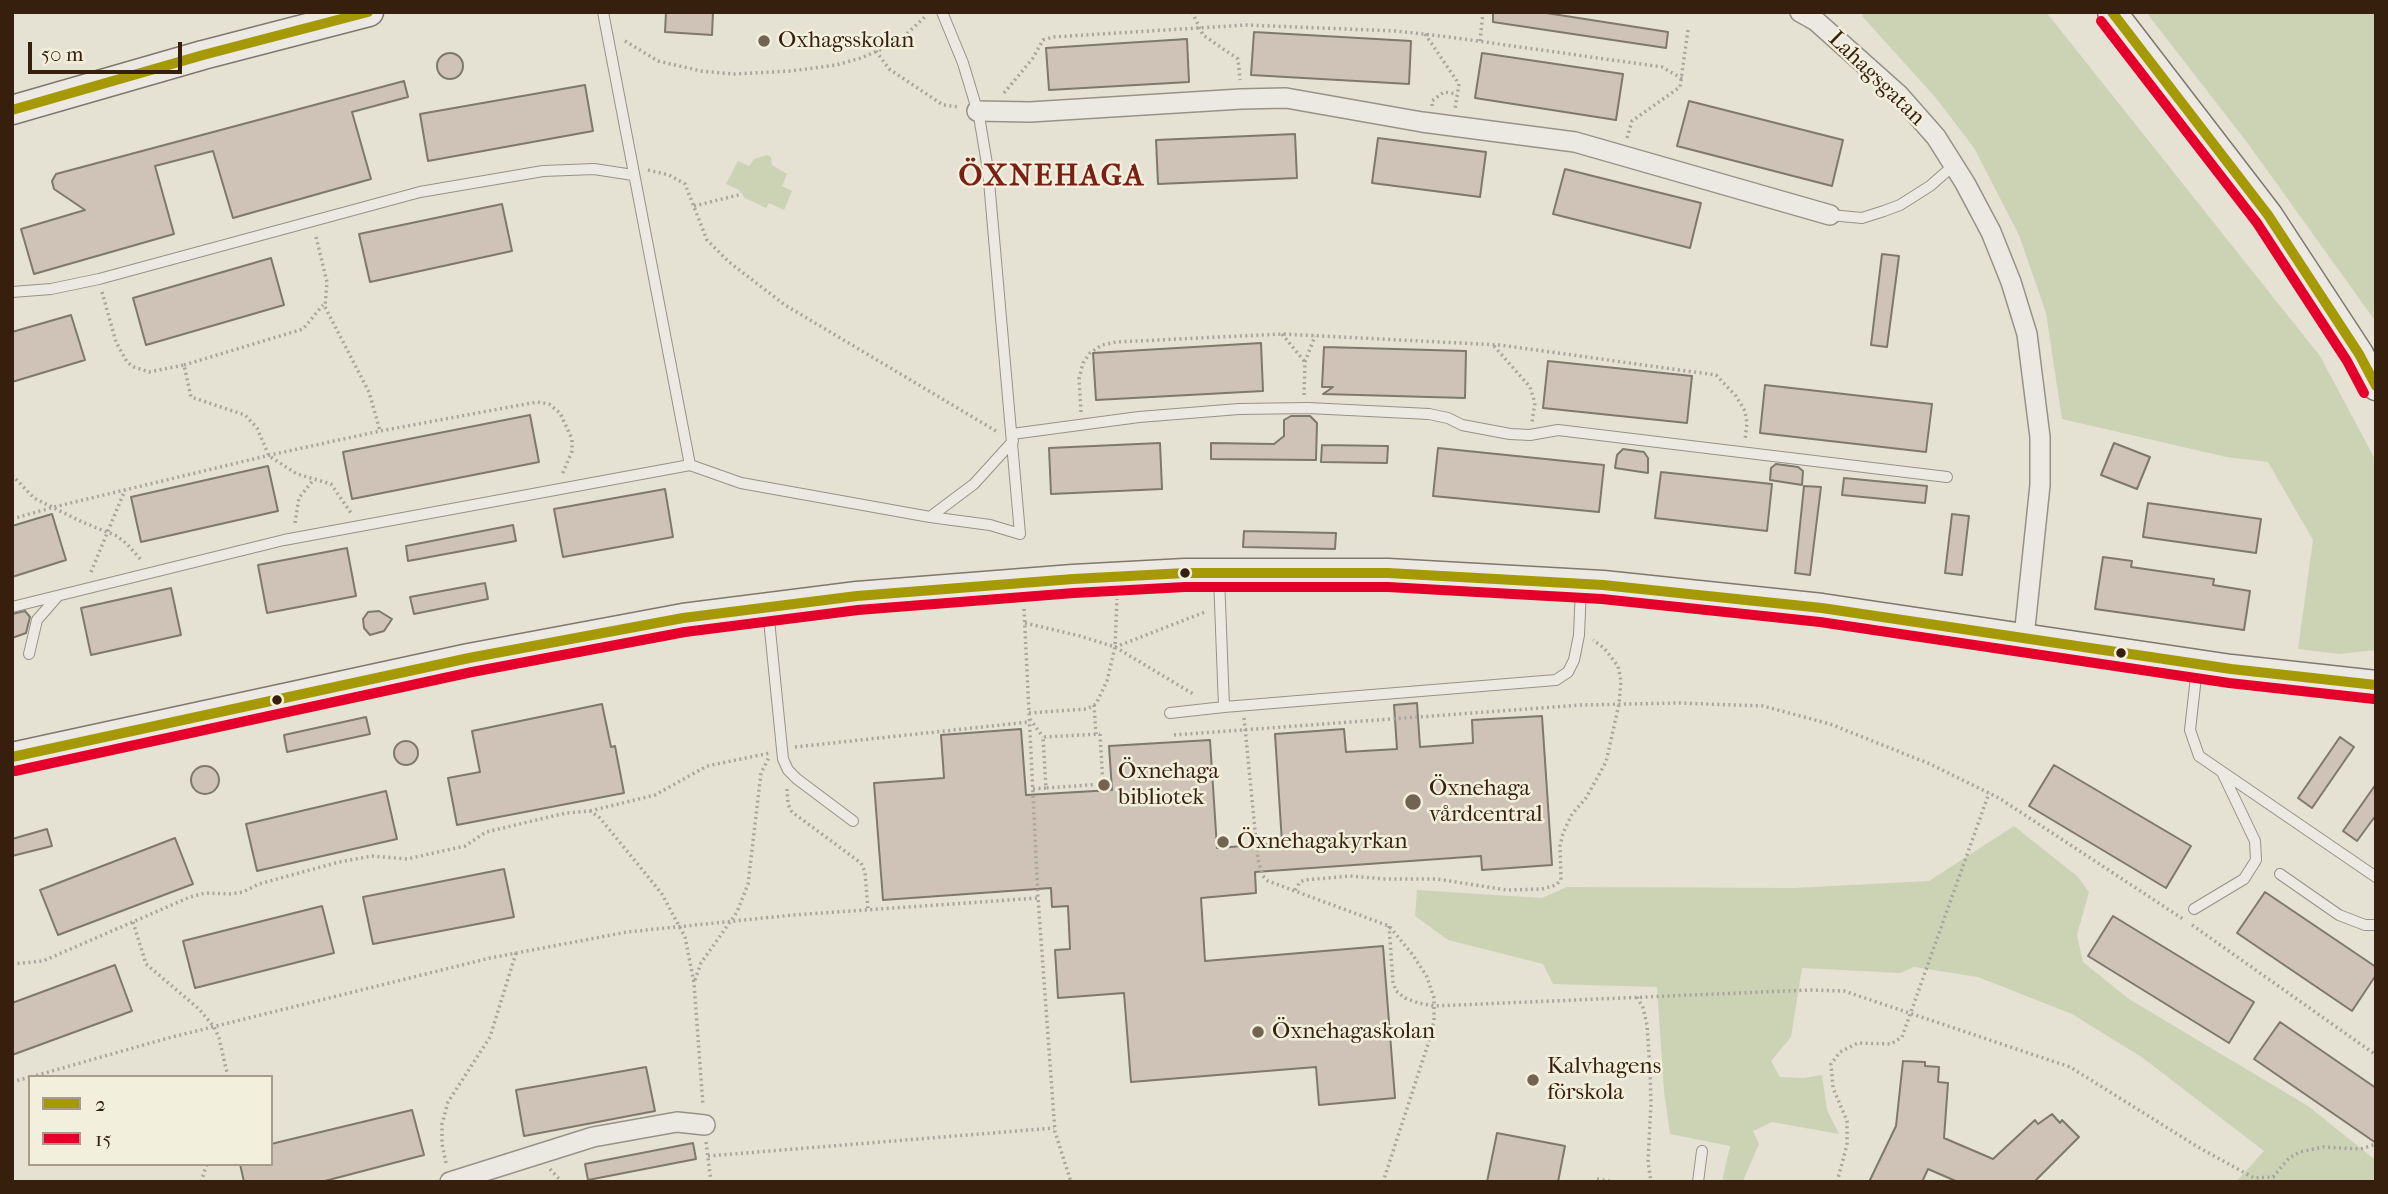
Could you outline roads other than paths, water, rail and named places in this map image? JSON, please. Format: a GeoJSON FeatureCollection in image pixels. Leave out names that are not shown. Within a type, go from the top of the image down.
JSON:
{"type":"FeatureCollection","features":[{"type":"Feature","properties":{"kind":"street"},"geometry":{"type":"LineString","coordinates":[[12,110],[203,55],[369,12]]}},
{"type":"Feature","properties":{"kind":"street","name":"Lahagsgatan"},"geometry":{"type":"LineString","coordinates":[[1800,12],[1816,21],[1899,95],[1936,137],[1991,232],[2011,282],[2027,334],[2040,437],[2040,485],[2024,637]]}},
{"type":"Feature","properties":{"kind":"street"},"geometry":{"type":"LineString","coordinates":[[2112,12],[2268,215],[2352,344],[2376,386]]}},
{"type":"Feature","properties":{"kind":"street"},"geometry":{"type":"LineString","coordinates":[[982,112],[1286,98],[1453,127],[1575,142],[1830,215]]}},
{"type":"Feature","properties":{"kind":"street"},"geometry":{"type":"LineString","coordinates":[[12,757],[481,656],[683,618],[857,596],[1073,579],[1219,573],[1388,573],[1582,583],[1822,608],[2198,664],[2374,684]]}},
{"type":"Feature","properties":{"kind":"street"},"geometry":{"type":"LineString","coordinates":[[451,1182],[593,1137],[677,1122],[705,1125]]}},
{"type":"Feature","properties":{"kind":"lane"},"geometry":{"type":"LineString","coordinates":[[12,607],[284,540],[690,466],[741,483],[990,525],[1020,534],[982,112],[942,12]]}},
{"type":"Feature","properties":{"kind":"lane"},"geometry":{"type":"LineString","coordinates":[[603,16],[690,466]]}},
{"type":"Feature","properties":{"kind":"lane"},"geometry":{"type":"LineString","coordinates":[[1830,215],[1862,218],[1900,205],[1930,186],[1954,165]]}},
{"type":"Feature","properties":{"kind":"lane"},"geometry":{"type":"LineString","coordinates":[[12,292],[51,289],[99,279],[420,192],[542,171],[594,169],[633,173]]}},
{"type":"Feature","properties":{"kind":"lane"},"geometry":{"type":"LineString","coordinates":[[930,517],[974,484],[1012,437],[1139,417],[1239,409],[1304,408],[1429,414],[1448,418],[1462,425],[1530,435],[1558,430],[1947,477]]}},
{"type":"Feature","properties":{"kind":"lane"},"geometry":{"type":"LineString","coordinates":[[1219,573],[1219,708]]}},
{"type":"Feature","properties":{"kind":"lane"},"geometry":{"type":"LineString","coordinates":[[1170,713],[1556,681],[1568,672],[1574,660],[1582,583]]}},
{"type":"Feature","properties":{"kind":"lane"},"geometry":{"type":"LineString","coordinates":[[29,654],[37,620],[60,594]]}},
{"type":"Feature","properties":{"kind":"lane"},"geometry":{"type":"LineString","coordinates":[[768,606],[783,753],[788,771],[853,821]]}},
{"type":"Feature","properties":{"kind":"lane"},"geometry":{"type":"LineString","coordinates":[[2198,664],[2190,730],[2199,756],[2376,877]]}},
{"type":"Feature","properties":{"kind":"lane"},"geometry":{"type":"LineString","coordinates":[[2194,909],[2244,879],[2256,860],[2255,842],[2222,771]]}},
{"type":"Feature","properties":{"kind":"lane"},"geometry":{"type":"LineString","coordinates":[[2280,874],[2339,915],[2365,925],[2376,925]]}},
{"type":"Feature","properties":{"kind":"lane"},"geometry":{"type":"LineString","coordinates":[[1698,1182],[1702,1151]]}},
{"type":"Feature","properties":{"kind":"place","name":"Oxhagsskolan"},"geometry":{"type":"Point","coordinates":[764,41]}},
{"type":"Feature","properties":{"kind":"place","name":"Öxnehaga bibliotek"},"geometry":{"type":"Point","coordinates":[1104,785]}},
{"type":"Feature","properties":{"kind":"place","name":"Öxnehaga vårdcentral"},"geometry":{"type":"Point","coordinates":[1413,802]}},
{"type":"Feature","properties":{"kind":"place","name":"Öxnehagakyrkan"},"geometry":{"type":"Point","coordinates":[1223,842]}},
{"type":"Feature","properties":{"kind":"place","name":"Öxnehagaskolan"},"geometry":{"type":"Point","coordinates":[1258,1032]}},
{"type":"Feature","properties":{"kind":"place","name":"Kalvhagens förskola"},"geometry":{"type":"Point","coordinates":[1533,1080]}},
{"type":"Feature","properties":{"kind":"district","name":"ÖXNEHAGA"},"geometry":{"type":"Point","coordinates":[1052,178]}}]}
